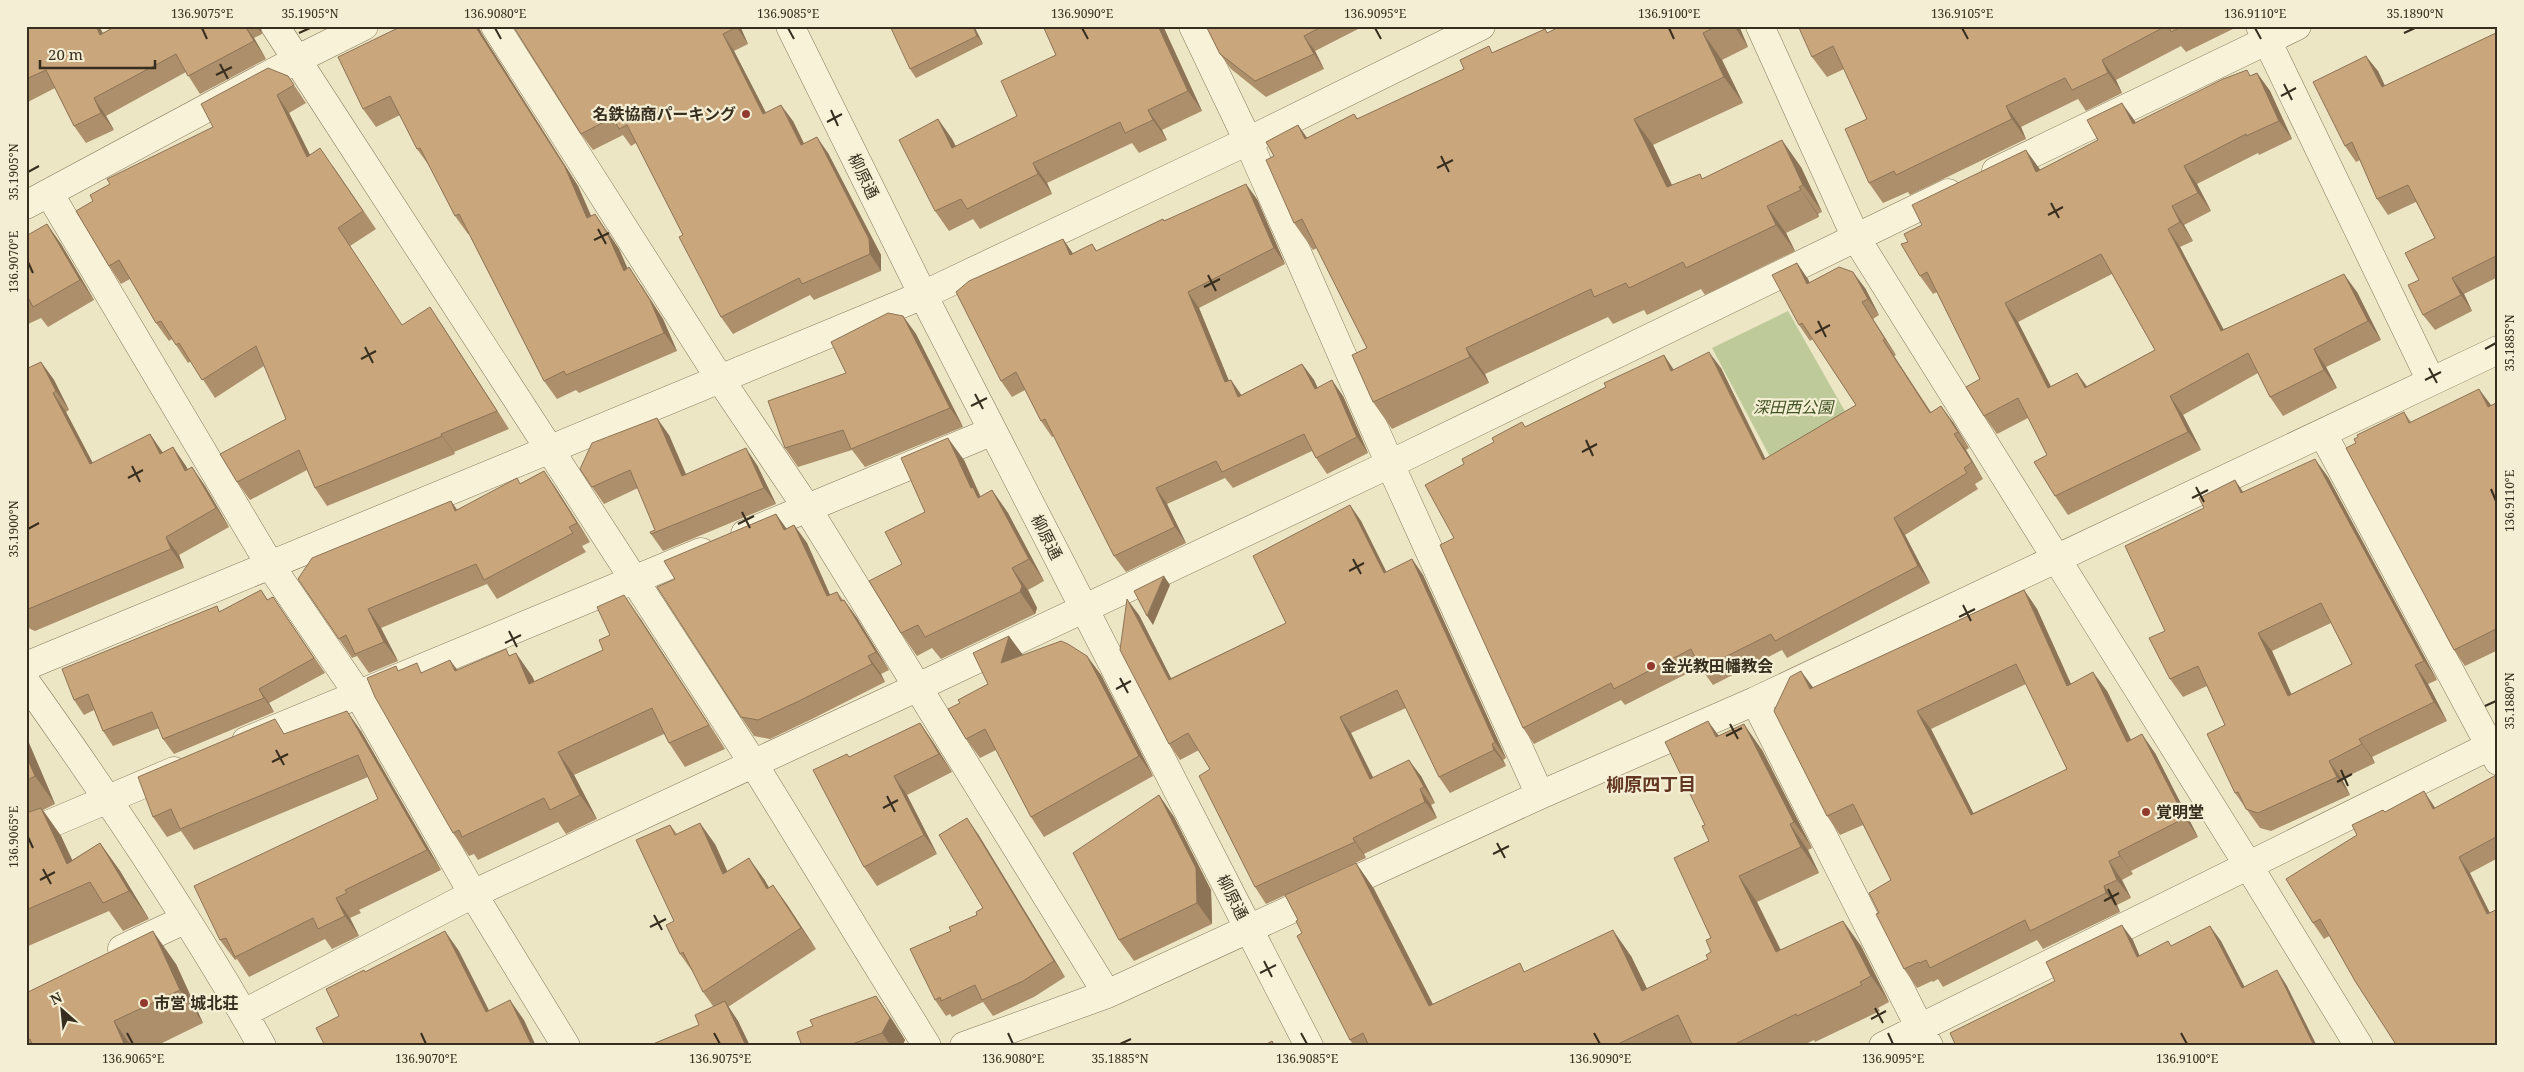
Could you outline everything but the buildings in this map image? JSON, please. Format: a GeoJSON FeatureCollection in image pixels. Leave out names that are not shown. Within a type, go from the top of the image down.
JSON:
{"type":"FeatureCollection","features":[{"type":"Feature","properties":{"kind":"street"},"geometry":{"type":"LineString","coordinates":[[275,26],[753,763],[927,1046]]}},
{"type":"Feature","properties":{"kind":"street"},"geometry":{"type":"LineString","coordinates":[[364,26],[298,59],[38,199],[270,565],[358,694],[473,894],[566,1046]]}},
{"type":"Feature","properties":{"kind":"street"},"geometry":{"type":"LineString","coordinates":[[495,26],[720,379],[807,508],[916,688],[1107,994]]}},
{"type":"Feature","properties":{"kind":"street","name":"柳原通"},"geometry":{"type":"LineString","coordinates":[[790,26],[922,295],[1309,1046]]}},
{"type":"Feature","properties":{"kind":"street"},"geometry":{"type":"LineString","coordinates":[[1193,26],[1248,141],[1390,464],[1540,795]]}},
{"type":"Feature","properties":{"kind":"street"},"geometry":{"type":"LineString","coordinates":[[26,666],[922,295],[1248,141],[1482,26]]}},
{"type":"Feature","properties":{"kind":"street"},"geometry":{"type":"LineString","coordinates":[[1760,26],[1856,238],[2057,558],[2359,1046]]}},
{"type":"Feature","properties":{"kind":"street"},"geometry":{"type":"LineString","coordinates":[[244,1013],[473,894],[916,688],[1390,464],[1856,238],[2264,33],[2297,26]]}},
{"type":"Feature","properties":{"kind":"street"},"geometry":{"type":"LineString","coordinates":[[2264,33],[2431,382]]}},
{"type":"Feature","properties":{"kind":"street"},"geometry":{"type":"LineString","coordinates":[[964,1046],[1107,994],[1540,795],[1755,701],[2498,350]]}},
{"type":"Feature","properties":{"kind":"street"},"geometry":{"type":"LineString","coordinates":[[224,750],[993,431]]}},
{"type":"Feature","properties":{"kind":"street"},"geometry":{"type":"LineString","coordinates":[[1883,1046],[1925,1037],[2248,865],[2495,750],[2323,434]]}},
{"type":"Feature","properties":{"kind":"street"},"geometry":{"type":"LineString","coordinates":[[26,682],[108,798],[186,919],[262,1046]]}},
{"type":"Feature","properties":{"kind":"street"},"geometry":{"type":"LineString","coordinates":[[1755,701],[1925,1037]]}},
{"type":"Feature","properties":{"kind":"street"},"geometry":{"type":"LineString","coordinates":[[26,834],[198,761]]}},
{"type":"Feature","properties":{"kind":"street"},"geometry":{"type":"LineString","coordinates":[[97,960],[186,919]]}},
{"type":"Feature","properties":{"kind":"green space","name":"深田西公園"},"geometry":{"type":"Polygon","coordinates":[[[1788,311],[1855,429],[1777,470],[1712,348],[1788,311]]]}},
{"type":"Feature","properties":{"kind":"place","name":"名鉄協商パーキング"},"geometry":{"type":"Point","coordinates":[746,114]}},
{"type":"Feature","properties":{"kind":"place","name":"金光教田幡教会"},"geometry":{"type":"Point","coordinates":[1651,666]}},
{"type":"Feature","properties":{"kind":"place","name":"覚明堂"},"geometry":{"type":"Point","coordinates":[2146,812]}},
{"type":"Feature","properties":{"kind":"place","name":"市営 城北荘"},"geometry":{"type":"Point","coordinates":[144,1003]}},
{"type":"Feature","properties":{"kind":"district","name":"柳原四丁目"},"geometry":{"type":"Point","coordinates":[1651,784]}}]}
